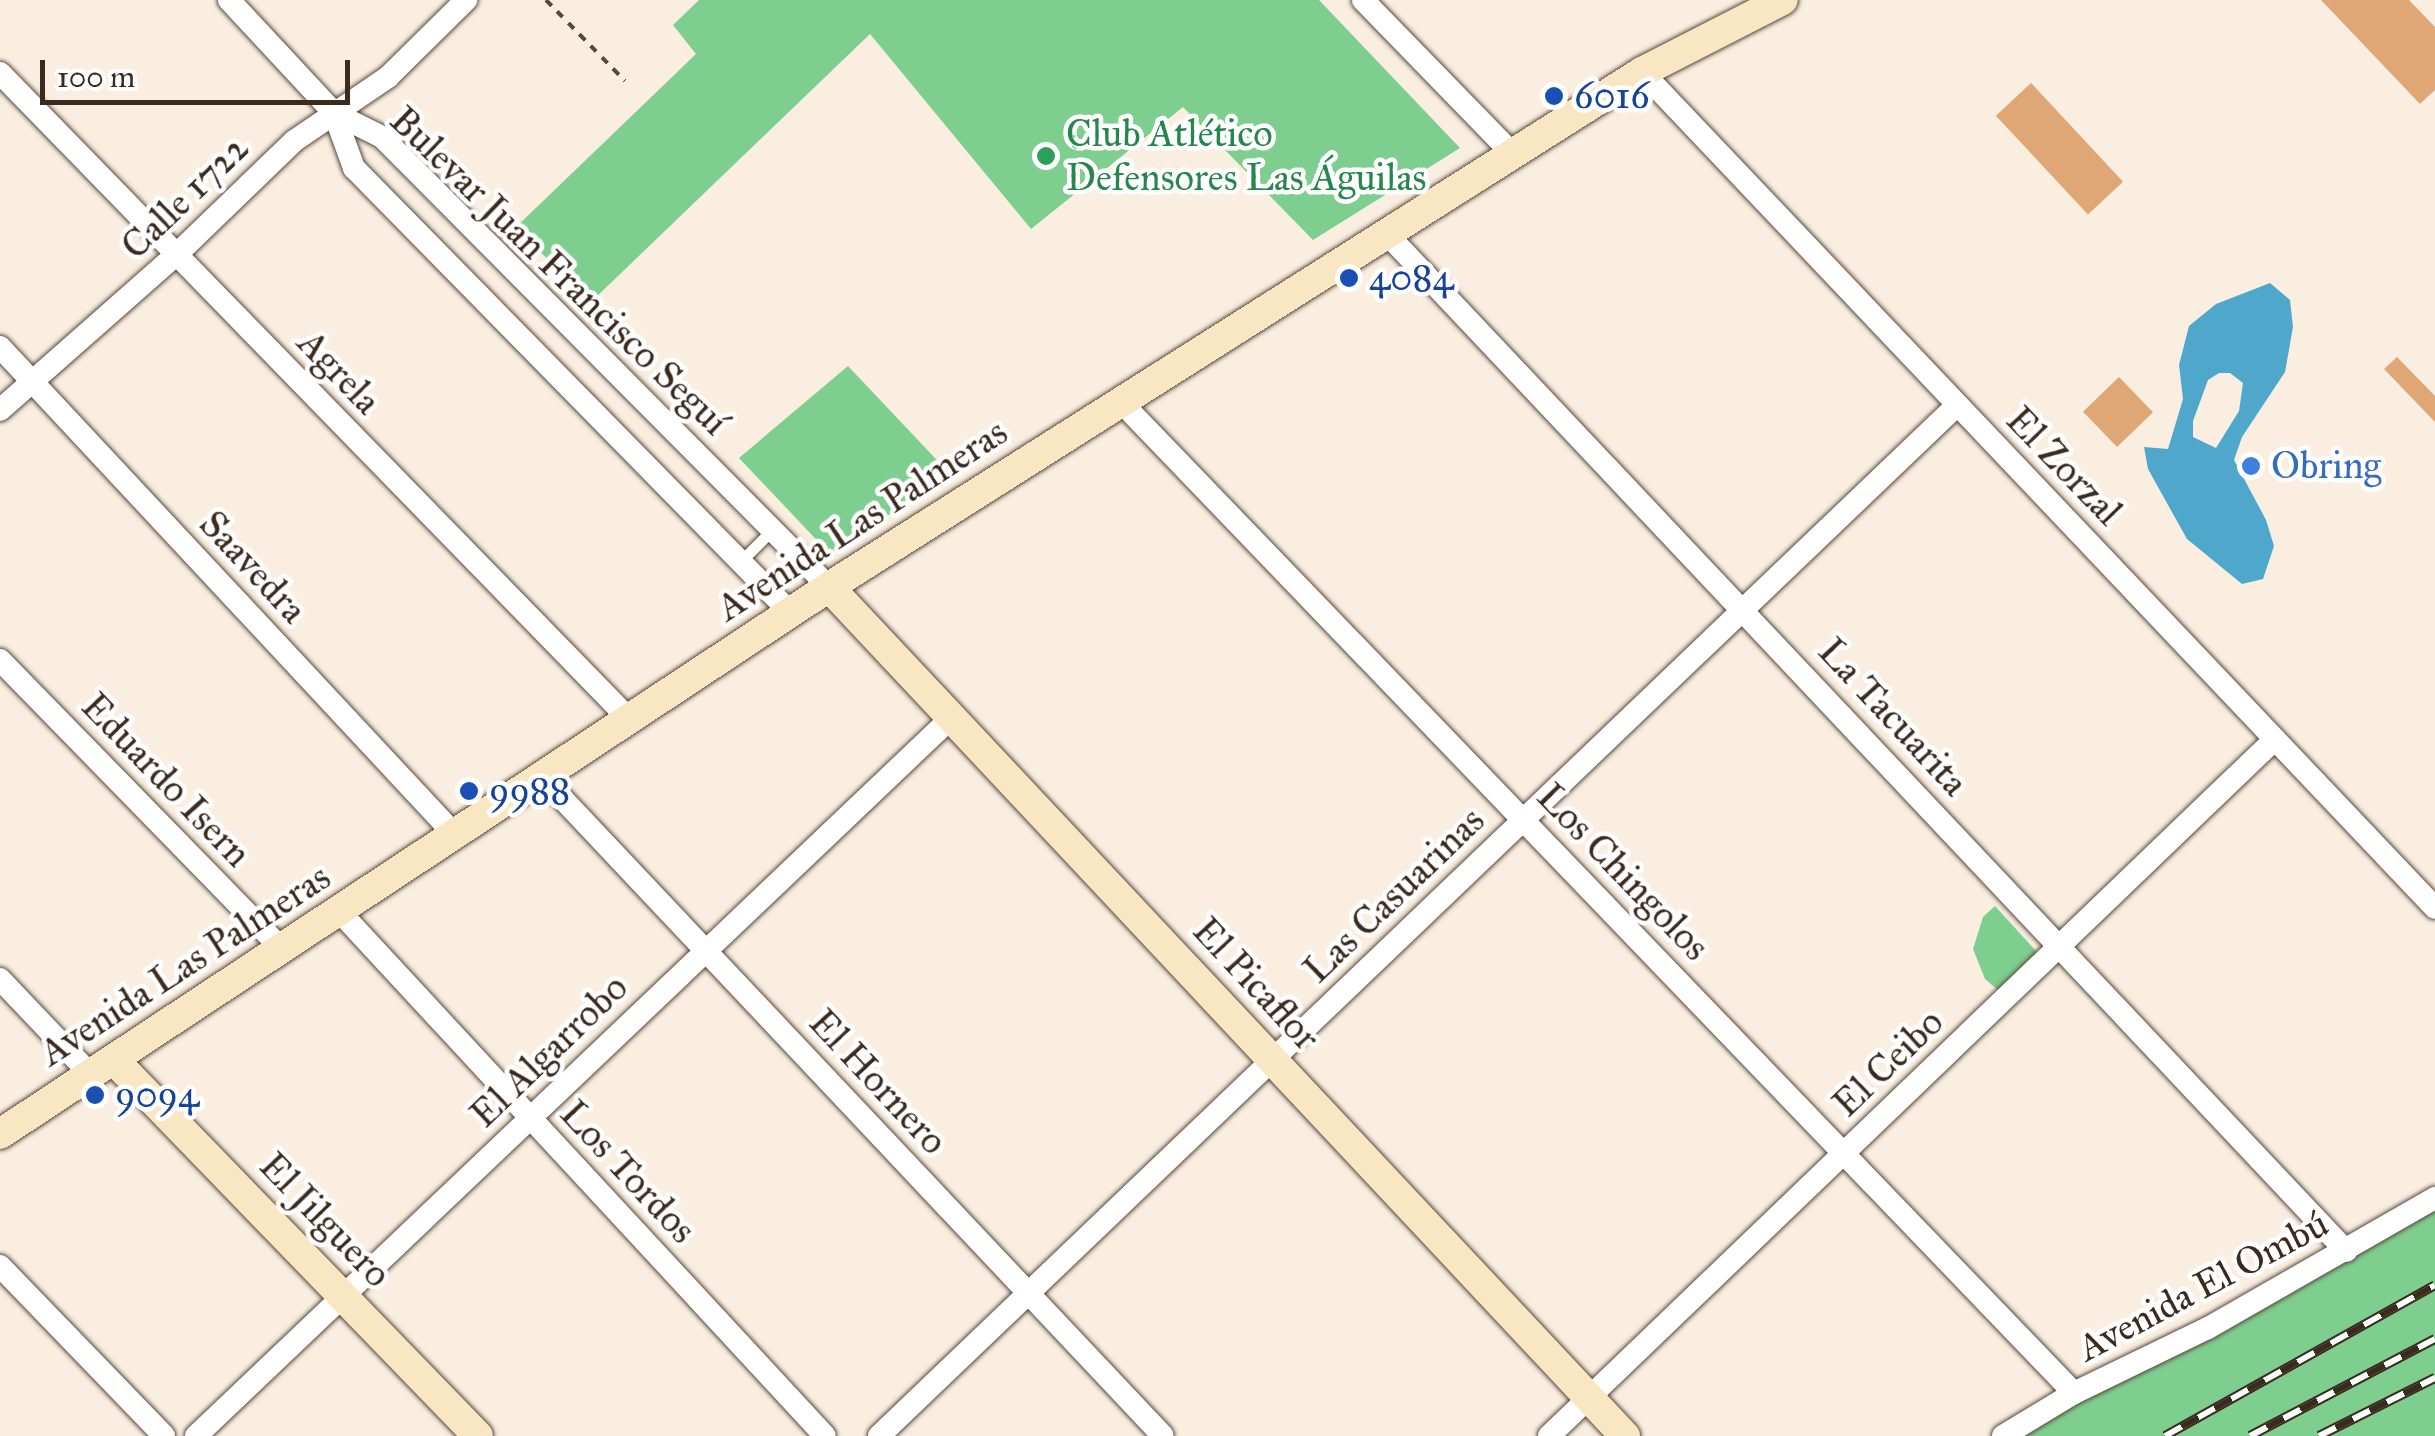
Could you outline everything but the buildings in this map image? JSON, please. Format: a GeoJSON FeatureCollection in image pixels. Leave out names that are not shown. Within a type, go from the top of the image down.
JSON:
{"type":"FeatureCollection","features":[{"type":"Feature","properties":{"kind":"main road","name":"Avenida Las Palmeras"},"geometry":{"type":"LineString","coordinates":[[0,1134],[829,587],[1642,72],[1783,0]]}},
{"type":"Feature","properties":{"kind":"main road","name":"El Picaflor"},"geometry":{"type":"LineString","coordinates":[[829,587],[1624,1436]]}},
{"type":"Feature","properties":{"kind":"main road","name":"El Jilguero"},"geometry":{"type":"LineString","coordinates":[[103,1067],[343,1296],[478,1436]]}},
{"type":"Feature","properties":{"kind":"street"},"geometry":{"type":"LineString","coordinates":[[229,0],[334,113]]}},
{"type":"Feature","properties":{"kind":"street","name":"Calle 1722"},"geometry":{"type":"LineString","coordinates":[[0,410],[176,255],[294,141],[388,77],[466,0]]}},
{"type":"Feature","properties":{"kind":"street"},"geometry":{"type":"LineString","coordinates":[[1362,0],[1513,154]]}},
{"type":"Feature","properties":{"kind":"street","name":"El Zorzal"},"geometry":{"type":"LineString","coordinates":[[1642,72],[2435,908]]}},
{"type":"Feature","properties":{"kind":"street","name":"Agrela"},"geometry":{"type":"LineString","coordinates":[[0,73],[629,719]]}},
{"type":"Feature","properties":{"kind":"street","name":"Bulevar Juan Francisco Seguí"},"geometry":{"type":"LineString","coordinates":[[334,113],[382,137],[829,587]]}},
{"type":"Feature","properties":{"kind":"street","name":"Bulevar Juan Francisco Seguí"},"geometry":{"type":"LineString","coordinates":[[334,113],[354,168],[790,612]]}},
{"type":"Feature","properties":{"kind":"street","name":"La Tacuarita"},"geometry":{"type":"LineString","coordinates":[[1387,234],[2346,1251]]}},
{"type":"Feature","properties":{"kind":"street","name":"Saavedra"},"geometry":{"type":"LineString","coordinates":[[0,347],[455,834]]}},
{"type":"Feature","properties":{"kind":"street","name":"Los Chingolos"},"geometry":{"type":"LineString","coordinates":[[1120,402],[2074,1393]]}},
{"type":"Feature","properties":{"kind":"street","name":"Las Casuarinas"},"geometry":{"type":"LineString","coordinates":[[879,1436],[1957,405]]}},
{"type":"Feature","properties":{"kind":"street","name":"Eduardo Isern"},"geometry":{"type":"LineString","coordinates":[[0,660],[282,949]]}},
{"type":"Feature","properties":{"kind":"street","name":"El Algarrobo"},"geometry":{"type":"LineString","coordinates":[[196,1436],[951,718]]}},
{"type":"Feature","properties":{"kind":"street","name":"El Ceibo"},"geometry":{"type":"LineString","coordinates":[[1549,1436],[2275,740]]}},
{"type":"Feature","properties":{"kind":"street","name":"El Hornero"},"geometry":{"type":"LineString","coordinates":[[542,777],[1163,1436]]}},
{"type":"Feature","properties":{"kind":"street","name":"Los Tordos"},"geometry":{"type":"LineString","coordinates":[[339,911],[825,1436]]}},
{"type":"Feature","properties":{"kind":"street"},"geometry":{"type":"LineString","coordinates":[[0,979],[103,1067]]}},
{"type":"Feature","properties":{"kind":"street","name":"Avenida El Ombú"},"geometry":{"type":"LineString","coordinates":[[2003,1436],[2074,1393],[2208,1328],[2435,1198]]}},
{"type":"Feature","properties":{"kind":"street"},"geometry":{"type":"LineString","coordinates":[[0,1266],[164,1436]]}},
{"type":"Feature","properties":{"kind":"lane"},"geometry":{"type":"LineString","coordinates":[[740,562],[773,529]]}},
{"type":"Feature","properties":{"kind":"path"},"geometry":{"type":"LineString","coordinates":[[546,0],[625,81]]}},
{"type":"Feature","properties":{"kind":"green space"},"geometry":{"type":"Polygon","coordinates":[[[699,0],[1319,0],[1460,148],[1313,240],[1183,107],[1031,229],[870,34],[592,301],[515,228],[696,54],[673,25],[699,0]]]}},
{"type":"Feature","properties":{"kind":"green space"},"geometry":{"type":"Polygon","coordinates":[[[848,366],[951,475],[829,553],[739,458],[848,366]]]}},
{"type":"Feature","properties":{"kind":"green space"},"geometry":{"type":"Polygon","coordinates":[[[1995,906],[2038,953],[1998,990],[1985,979],[1973,949],[1983,917],[1995,906]]]}},
{"type":"Feature","properties":{"kind":"green space"},"geometry":{"type":"Polygon","coordinates":[[[2435,1198],[2435,1436],[2003,1436],[2435,1198]]]}},
{"type":"Feature","properties":{"kind":"water"},"geometry":{"type":"Polygon","coordinates":[[[2270,283],[2290,300],[2293,327],[2285,372],[2242,437],[2234,460],[2266,520],[2274,546],[2263,579],[2242,584],[2187,539],[2148,469],[2144,447],[2168,449],[2183,399],[2179,365],[2189,326],[2216,304],[2270,283]],[[2219,373],[2208,380],[2193,421],[2193,437],[2216,448],[2239,411],[2243,383],[2230,373],[2219,373]]]}},
{"type":"Feature","properties":{"kind":"railway"},"geometry":{"type":"LineString","coordinates":[[2165,1436],[2435,1285]]}},
{"type":"Feature","properties":{"kind":"railway"},"geometry":{"type":"LineString","coordinates":[[2250,1436],[2435,1339]]}},
{"type":"Feature","properties":{"kind":"railway"},"geometry":{"type":"LineString","coordinates":[[2319,1436],[2435,1378]]}},
{"type":"Feature","properties":{"kind":"place","name":"6016"},"geometry":{"type":"Point","coordinates":[1554,96]}},
{"type":"Feature","properties":{"kind":"place","name":"Club Atlético Defensores Las Águilas"},"geometry":{"type":"Point","coordinates":[1046,156]}},
{"type":"Feature","properties":{"kind":"place","name":"4084"},"geometry":{"type":"Point","coordinates":[1349,278]}},
{"type":"Feature","properties":{"kind":"place","name":"Obring"},"geometry":{"type":"Point","coordinates":[2251,466]}},
{"type":"Feature","properties":{"kind":"place","name":"9988"},"geometry":{"type":"Point","coordinates":[469,791]}},
{"type":"Feature","properties":{"kind":"place","name":"9094"},"geometry":{"type":"Point","coordinates":[95,1095]}}]}
